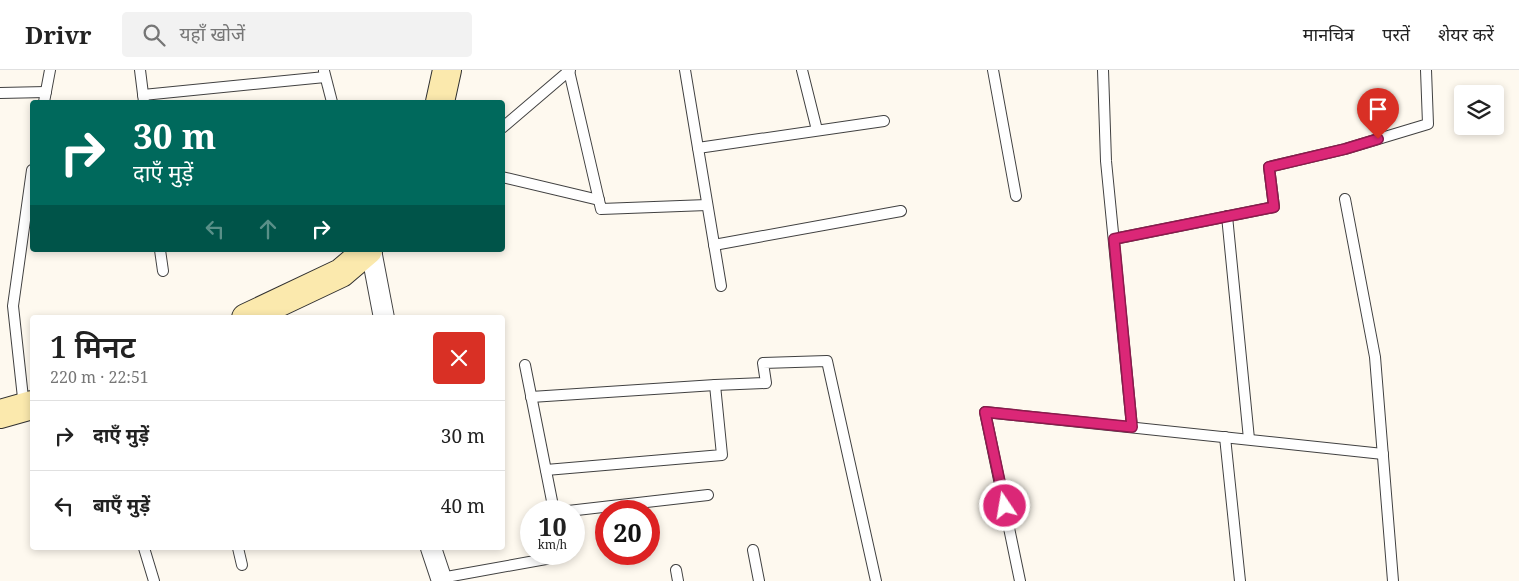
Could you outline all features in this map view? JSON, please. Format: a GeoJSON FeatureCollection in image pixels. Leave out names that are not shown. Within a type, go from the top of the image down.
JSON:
{"type":"FeatureCollection","features":[{"type":"Feature","properties":{"kind":"street"},"geometry":{"type":"LineString","coordinates":[[440,100],[447,70]]}},
{"type":"Feature","properties":{"kind":"street"},"geometry":{"type":"LineString","coordinates":[[252,315],[341,273],[367,252]]}},
{"type":"Feature","properties":{"kind":"street"},"geometry":{"type":"LineString","coordinates":[[369,252],[383,315]]}},
{"type":"Feature","properties":{"kind":"street"},"geometry":{"type":"LineString","coordinates":[[432,550],[442,580]]}},
{"type":"Feature","properties":{"kind":"lane"},"geometry":{"type":"LineString","coordinates":[[0,93],[45,98],[50,70]]}},
{"type":"Feature","properties":{"kind":"lane"},"geometry":{"type":"LineString","coordinates":[[140,70],[143,99],[325,73],[332,100]]}},
{"type":"Feature","properties":{"kind":"lane"},"geometry":{"type":"LineString","coordinates":[[505,125],[569,70],[601,209],[707,205]]}},
{"type":"Feature","properties":{"kind":"lane"},"geometry":{"type":"LineString","coordinates":[[685,70],[720,286]]}},
{"type":"Feature","properties":{"kind":"lane"},"geometry":{"type":"LineString","coordinates":[[802,70],[817,130]]}},
{"type":"Feature","properties":{"kind":"lane"},"geometry":{"type":"LineString","coordinates":[[993,70],[1016,196]]}},
{"type":"Feature","properties":{"kind":"lane"},"geometry":{"type":"LineString","coordinates":[[1103,70],[1106,161],[1132,427]]}},
{"type":"Feature","properties":{"kind":"lane"},"geometry":{"type":"LineString","coordinates":[[1114,239],[1274,207],[1269,167],[1345,149],[1428,124],[1426,70]]}},
{"type":"Feature","properties":{"kind":"lane"},"geometry":{"type":"LineString","coordinates":[[698,148],[884,120]]}},
{"type":"Feature","properties":{"kind":"lane"},"geometry":{"type":"LineString","coordinates":[[505,178],[600,200]]}},
{"type":"Feature","properties":{"kind":"lane"},"geometry":{"type":"LineString","coordinates":[[19,409],[12,306],[30,184]]}},
{"type":"Feature","properties":{"kind":"lane"},"geometry":{"type":"LineString","coordinates":[[1345,199],[1375,356],[1393,581]]}},
{"type":"Feature","properties":{"kind":"lane"},"geometry":{"type":"LineString","coordinates":[[714,245],[901,211]]}},
{"type":"Feature","properties":{"kind":"lane"},"geometry":{"type":"LineString","coordinates":[[1227,216],[1249,439]]}},
{"type":"Feature","properties":{"kind":"lane"},"geometry":{"type":"LineString","coordinates":[[160,252],[163,271]]}},
{"type":"Feature","properties":{"kind":"lane"},"geometry":{"type":"LineString","coordinates":[[532,397],[766,383],[763,363],[827,361],[876,581]]}},
{"type":"Feature","properties":{"kind":"lane"},"geometry":{"type":"LineString","coordinates":[[525,365],[552,500]]}},
{"type":"Feature","properties":{"kind":"lane"},"geometry":{"type":"LineString","coordinates":[[546,470],[722,455],[715,385]]}},
{"type":"Feature","properties":{"kind":"lane"},"geometry":{"type":"LineString","coordinates":[[1020,581],[985,412],[1383,454]]}},
{"type":"Feature","properties":{"kind":"lane"},"geometry":{"type":"LineString","coordinates":[[1225,437],[1240,581]]}},
{"type":"Feature","properties":{"kind":"lane"},"geometry":{"type":"LineString","coordinates":[[585,509],[708,495]]}},
{"type":"Feature","properties":{"kind":"lane"},"geometry":{"type":"LineString","coordinates":[[145,550],[154,581]]}},
{"type":"Feature","properties":{"kind":"lane"},"geometry":{"type":"LineString","coordinates":[[238,550],[242,566]]}},
{"type":"Feature","properties":{"kind":"lane"},"geometry":{"type":"LineString","coordinates":[[753,550],[759,581]]}},
{"type":"Feature","properties":{"kind":"lane"},"geometry":{"type":"LineString","coordinates":[[442,580],[520,564]]}},
{"type":"Feature","properties":{"kind":"lane"},"geometry":{"type":"LineString","coordinates":[[676,570],[678,581]]}},
{"type":"Feature","properties":{"kind":"route"},"geometry":{"type":"LineString","coordinates":[[1005,506],[985,412],[1132,427],[1114,239],[1274,207],[1269,167],[1378,139]]}}]}
